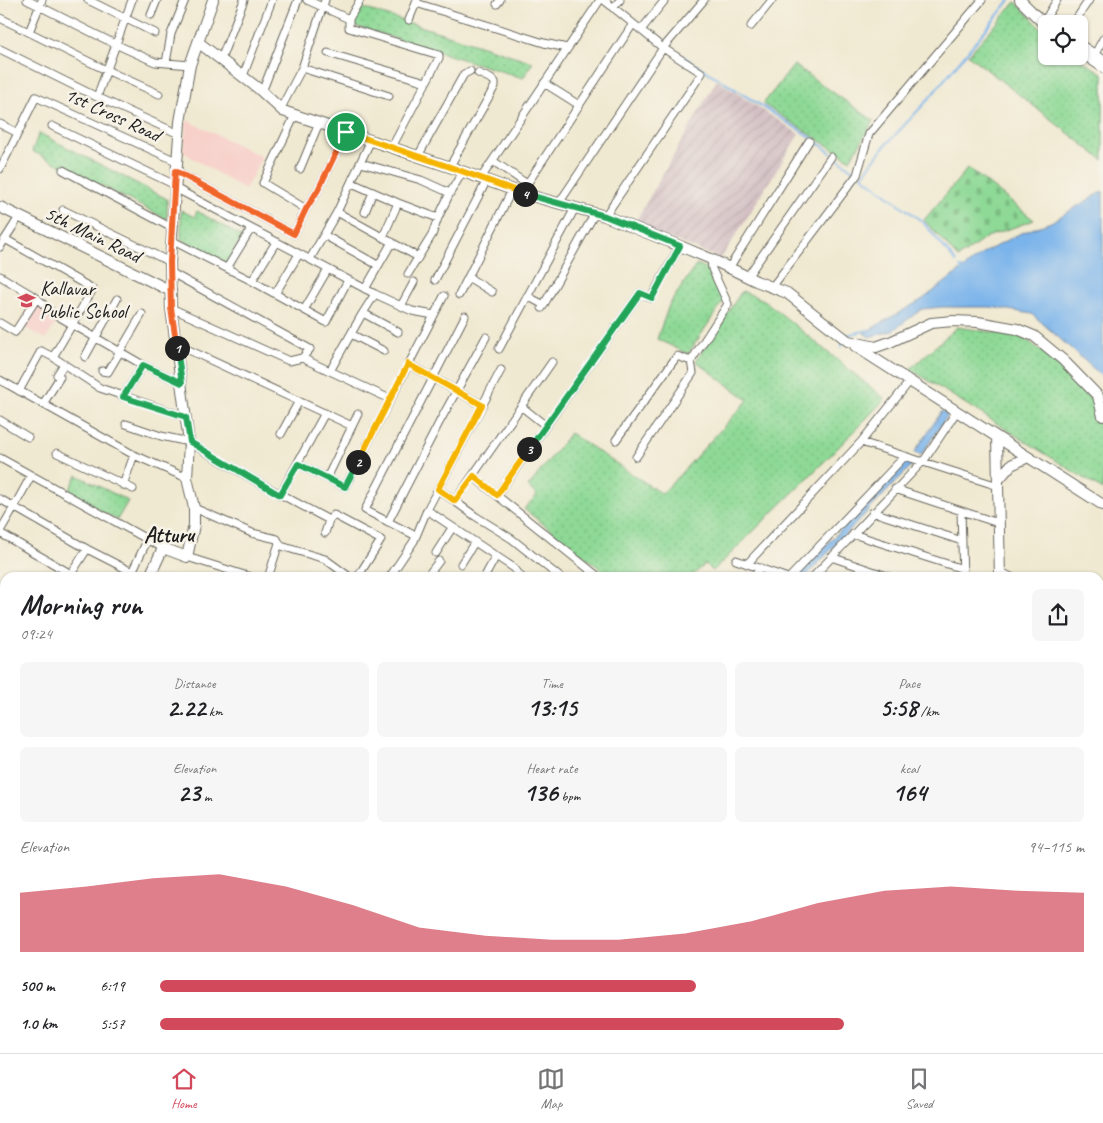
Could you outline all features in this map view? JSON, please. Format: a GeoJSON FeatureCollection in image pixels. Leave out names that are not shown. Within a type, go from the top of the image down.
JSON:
{"type":"FeatureCollection","features":[{"type":"Feature","properties":{"kind":"street"},"geometry":{"type":"LineString","coordinates":[[27,0],[40,3],[115,44],[155,62],[190,65]]}},
{"type":"Feature","properties":{"kind":"street"},"geometry":{"type":"LineString","coordinates":[[88,0],[155,33]]}},
{"type":"Feature","properties":{"kind":"street","name":"1st Cross Road"},"geometry":{"type":"LineString","coordinates":[[97,97],[132,0]]}},
{"type":"Feature","properties":{"kind":"street"},"geometry":{"type":"LineString","coordinates":[[151,14],[157,0]]}},
{"type":"Feature","properties":{"kind":"street"},"geometry":{"type":"LineString","coordinates":[[166,63],[172,34],[185,0]]}},
{"type":"Feature","properties":{"kind":"street"},"geometry":{"type":"LineString","coordinates":[[187,557],[194,525],[194,508],[187,478],[190,442],[171,308],[171,240],[179,134],[190,65],[214,0]]}},
{"type":"Feature","properties":{"kind":"street"},"geometry":{"type":"LineString","coordinates":[[220,59],[244,0]]}},
{"type":"Feature","properties":{"kind":"street"},"geometry":{"type":"LineString","coordinates":[[243,76],[272,0]]}},
{"type":"Feature","properties":{"kind":"street"},"geometry":{"type":"LineString","coordinates":[[262,92],[298,0]]}},
{"type":"Feature","properties":{"kind":"street"},"geometry":{"type":"LineString","coordinates":[[307,0],[324,3],[349,19]]}},
{"type":"Feature","properties":{"kind":"street"},"geometry":{"type":"LineString","coordinates":[[360,0],[349,19],[349,28],[439,55],[392,147]]}},
{"type":"Feature","properties":{"kind":"street"},"geometry":{"type":"LineString","coordinates":[[435,280],[493,161],[567,48],[602,0],[663,48],[702,73],[600,214],[543,307],[527,296]]}},
{"type":"Feature","properties":{"kind":"street"},"geometry":{"type":"LineString","coordinates":[[613,8],[620,0]]}},
{"type":"Feature","properties":{"kind":"street"},"geometry":{"type":"LineString","coordinates":[[640,30],[665,0]]}},
{"type":"Feature","properties":{"kind":"street"},"geometry":{"type":"LineString","coordinates":[[559,203],[663,48],[704,0]]}},
{"type":"Feature","properties":{"kind":"street"},"geometry":{"type":"LineString","coordinates":[[751,26],[772,0]]}},
{"type":"Feature","properties":{"kind":"street"},"geometry":{"type":"LineString","coordinates":[[772,287],[858,175],[869,134],[982,0]]}},
{"type":"Feature","properties":{"kind":"street"},"geometry":{"type":"LineString","coordinates":[[1050,15],[1057,0]]}},
{"type":"Feature","properties":{"kind":"street"},"geometry":{"type":"LineString","coordinates":[[1078,15],[1089,0]]}},
{"type":"Feature","properties":{"kind":"street"},"geometry":{"type":"LineString","coordinates":[[409,20],[416,1],[544,43],[567,48]]}},
{"type":"Feature","properties":{"kind":"street"},"geometry":{"type":"LineString","coordinates":[[1023,1],[1038,17]]}},
{"type":"Feature","properties":{"kind":"street"},"geometry":{"type":"LineString","coordinates":[[29,32],[40,3]]}},
{"type":"Feature","properties":{"kind":"street"},"geometry":{"type":"LineString","coordinates":[[281,108],[302,68],[324,3]]}},
{"type":"Feature","properties":{"kind":"street"},"geometry":{"type":"LineString","coordinates":[[0,18],[159,94]]}},
{"type":"Feature","properties":{"kind":"street"},"geometry":{"type":"LineString","coordinates":[[458,296],[520,189],[633,24]]}},
{"type":"Feature","properties":{"kind":"street"},"geometry":{"type":"LineString","coordinates":[[1095,54],[1103,39]]}},
{"type":"Feature","properties":{"kind":"street"},"geometry":{"type":"LineString","coordinates":[[198,42],[281,108],[295,114],[484,179],[600,214],[711,259],[746,277],[787,293],[848,341],[1103,505]]}},
{"type":"Feature","properties":{"kind":"street"},"geometry":{"type":"LineString","coordinates":[[0,49],[97,97],[179,134]]}},
{"type":"Feature","properties":{"kind":"street"},"geometry":{"type":"LineString","coordinates":[[1088,49],[1103,59]]}},
{"type":"Feature","properties":{"kind":"street"},"geometry":{"type":"LineString","coordinates":[[328,53],[426,82]]}},
{"type":"Feature","properties":{"kind":"street"},"geometry":{"type":"LineString","coordinates":[[1088,57],[1103,67]]}},
{"type":"Feature","properties":{"kind":"street"},"geometry":{"type":"LineString","coordinates":[[302,68],[389,96]]}},
{"type":"Feature","properties":{"kind":"street"},"geometry":{"type":"LineString","coordinates":[[418,156],[464,74],[474,72],[492,79],[495,82],[495,86],[450,166]]}},
{"type":"Feature","properties":{"kind":"street"},"geometry":{"type":"LineString","coordinates":[[544,83],[579,105]]}},
{"type":"Feature","properties":{"kind":"street","name":"1st Cross Road"},"geometry":{"type":"LineString","coordinates":[[18,133],[36,97],[176,166],[294,234],[306,209]]}},
{"type":"Feature","properties":{"kind":"street"},"geometry":{"type":"LineString","coordinates":[[295,114],[263,183],[306,209],[318,190],[346,132]]}},
{"type":"Feature","properties":{"kind":"street"},"geometry":{"type":"LineString","coordinates":[[300,170],[319,123]]}},
{"type":"Feature","properties":{"kind":"street"},"geometry":{"type":"LineString","coordinates":[[0,124],[18,133],[0,168]]}},
{"type":"Feature","properties":{"kind":"street"},"geometry":{"type":"LineString","coordinates":[[52,126],[175,186],[375,294],[412,311],[434,315]]}},
{"type":"Feature","properties":{"kind":"street"},"geometry":{"type":"LineString","coordinates":[[310,259],[352,183],[371,140]]}},
{"type":"Feature","properties":{"kind":"street"},"geometry":{"type":"LineString","coordinates":[[730,268],[810,141]]}},
{"type":"Feature","properties":{"kind":"street"},"geometry":{"type":"LineString","coordinates":[[746,277],[832,157]]}},
{"type":"Feature","properties":{"kind":"street"},"geometry":{"type":"LineString","coordinates":[[493,161],[520,189]]}},
{"type":"Feature","properties":{"kind":"street"},"geometry":{"type":"LineString","coordinates":[[361,163],[420,180],[450,193]]}},
{"type":"Feature","properties":{"kind":"street"},"geometry":{"type":"LineString","coordinates":[[63,170],[172,228]]}},
{"type":"Feature","properties":{"kind":"street"},"geometry":{"type":"LineString","coordinates":[[408,274],[432,235],[450,193],[463,171]]}},
{"type":"Feature","properties":{"kind":"street"},"geometry":{"type":"LineString","coordinates":[[352,183],[438,218]]}},
{"type":"Feature","properties":{"kind":"street"},"geometry":{"type":"LineString","coordinates":[[366,212],[373,192]]}},
{"type":"Feature","properties":{"kind":"street"},"geometry":{"type":"LineString","coordinates":[[383,237],[398,203]]}},
{"type":"Feature","properties":{"kind":"street","name":"5th Main Road"},"geometry":{"type":"LineString","coordinates":[[0,208],[170,291]]}},
{"type":"Feature","properties":{"kind":"street"},"geometry":{"type":"LineString","coordinates":[[499,349],[575,208]]}},
{"type":"Feature","properties":{"kind":"street"},"geometry":{"type":"LineString","coordinates":[[63,210],[170,267],[310,349],[302,358],[289,361],[171,308]]}},
{"type":"Feature","properties":{"kind":"street"},"geometry":{"type":"LineString","coordinates":[[337,212],[418,257]]}},
{"type":"Feature","properties":{"kind":"street"},"geometry":{"type":"LineString","coordinates":[[0,248],[19,217]]}},
{"type":"Feature","properties":{"kind":"street"},"geometry":{"type":"LineString","coordinates":[[227,268],[251,228]]}},
{"type":"Feature","properties":{"kind":"street"},"geometry":{"type":"LineString","coordinates":[[324,235],[374,263]]}},
{"type":"Feature","properties":{"kind":"street"},"geometry":{"type":"LineString","coordinates":[[5,240],[94,289],[53,357]]}},
{"type":"Feature","properties":{"kind":"street"},"geometry":{"type":"LineString","coordinates":[[171,240],[252,281],[326,322],[348,280]]}},
{"type":"Feature","properties":{"kind":"street"},"geometry":{"type":"LineString","coordinates":[[252,281],[276,242]]}},
{"type":"Feature","properties":{"kind":"street"},"geometry":{"type":"LineString","coordinates":[[365,289],[392,242]]}},
{"type":"Feature","properties":{"kind":"street"},"geometry":{"type":"LineString","coordinates":[[497,495],[640,293],[652,298],[680,246]]}},
{"type":"Feature","properties":{"kind":"street"},"geometry":{"type":"LineString","coordinates":[[276,294],[299,254]]}},
{"type":"Feature","properties":{"kind":"street"},"geometry":{"type":"LineString","coordinates":[[636,457],[693,373],[691,361],[728,304],[712,269],[711,259]]}},
{"type":"Feature","properties":{"kind":"street"},"geometry":{"type":"LineString","coordinates":[[304,310],[328,269]]}},
{"type":"Feature","properties":{"kind":"street"},"geometry":{"type":"LineString","coordinates":[[0,276],[37,298],[51,312],[119,352],[182,383]]}},
{"type":"Feature","properties":{"kind":"street"},"geometry":{"type":"LineString","coordinates":[[468,278],[492,292]]}},
{"type":"Feature","properties":{"kind":"street"},"geometry":{"type":"LineString","coordinates":[[401,306],[414,282]]}},
{"type":"Feature","properties":{"kind":"street"},"geometry":{"type":"LineString","coordinates":[[330,371],[375,294]]}},
{"type":"Feature","properties":{"kind":"street"},"geometry":{"type":"LineString","coordinates":[[298,464],[345,487],[444,296]]}},
{"type":"Feature","properties":{"kind":"street"},"geometry":{"type":"LineString","coordinates":[[0,322],[15,332],[37,298]]}},
{"type":"Feature","properties":{"kind":"street"},"geometry":{"type":"LineString","coordinates":[[85,357],[117,299]]}},
{"type":"Feature","properties":{"kind":"street"},"geometry":{"type":"LineString","coordinates":[[363,313],[398,332]]}},
{"type":"Feature","properties":{"kind":"street"},"geometry":{"type":"LineString","coordinates":[[102,371],[108,372],[142,314]]}},
{"type":"Feature","properties":{"kind":"street"},"geometry":{"type":"LineString","coordinates":[[416,536],[364,510],[465,316]]}},
{"type":"Feature","properties":{"kind":"street"},"geometry":{"type":"LineString","coordinates":[[848,341],[876,346],[890,342],[931,323],[953,320],[1017,328],[1034,336],[1063,360],[1098,396],[1103,416]]}},
{"type":"Feature","properties":{"kind":"street"},"geometry":{"type":"LineString","coordinates":[[351,334],[384,351]]}},
{"type":"Feature","properties":{"kind":"street"},"geometry":{"type":"LineString","coordinates":[[388,522],[486,337]]}},
{"type":"Feature","properties":{"kind":"street"},"geometry":{"type":"LineString","coordinates":[[176,344],[352,426]]}},
{"type":"Feature","properties":{"kind":"street"},"geometry":{"type":"LineString","coordinates":[[19,391],[41,351],[100,388],[186,417]]}},
{"type":"Feature","properties":{"kind":"street"},"geometry":{"type":"LineString","coordinates":[[616,440],[677,356],[691,361]]}},
{"type":"Feature","properties":{"kind":"street"},"geometry":{"type":"LineString","coordinates":[[302,358],[390,399]]}},
{"type":"Feature","properties":{"kind":"street"},"geometry":{"type":"LineString","coordinates":[[455,501],[552,362]]}},
{"type":"Feature","properties":{"kind":"street"},"geometry":{"type":"LineString","coordinates":[[43,404],[60,377],[57,375],[64,364]]}},
{"type":"Feature","properties":{"kind":"street"},"geometry":{"type":"LineString","coordinates":[[408,364],[482,405]]}},
{"type":"Feature","properties":{"kind":"street"},"geometry":{"type":"LineString","coordinates":[[123,397],[143,365]]}},
{"type":"Feature","properties":{"kind":"street"},"geometry":{"type":"LineString","coordinates":[[393,572],[416,536],[427,510],[501,370]]}},
{"type":"Feature","properties":{"kind":"street"},"geometry":{"type":"LineString","coordinates":[[0,380],[134,455],[187,478]]}},
{"type":"Feature","properties":{"kind":"street"},"geometry":{"type":"LineString","coordinates":[[747,564],[860,442],[910,381]]}},
{"type":"Feature","properties":{"kind":"street"},"geometry":{"type":"LineString","coordinates":[[281,434],[299,401]]}},
{"type":"Feature","properties":{"kind":"street"},"geometry":{"type":"LineString","coordinates":[[522,406],[546,426]]}},
{"type":"Feature","properties":{"kind":"street"},"geometry":{"type":"LineString","coordinates":[[795,572],[913,459],[957,411]]}},
{"type":"Feature","properties":{"kind":"street"},"geometry":{"type":"LineString","coordinates":[[280,495],[325,413]]}},
{"type":"Feature","properties":{"kind":"street"},"geometry":{"type":"LineString","coordinates":[[327,478],[358,414]]}},
{"type":"Feature","properties":{"kind":"street"},"geometry":{"type":"LineString","coordinates":[[0,420],[28,438]]}},
{"type":"Feature","properties":{"kind":"street"},"geometry":{"type":"LineString","coordinates":[[126,424],[161,436],[190,442],[280,495],[329,520]]}},
{"type":"Feature","properties":{"kind":"street"},"geometry":{"type":"LineString","coordinates":[[997,437],[999,572]]}},
{"type":"Feature","properties":{"kind":"street"},"geometry":{"type":"LineString","coordinates":[[860,442],[998,483]]}},
{"type":"Feature","properties":{"kind":"street"},"geometry":{"type":"LineString","coordinates":[[57,454],[133,489]]}},
{"type":"Feature","properties":{"kind":"street"},"geometry":{"type":"LineString","coordinates":[[123,485],[134,455]]}},
{"type":"Feature","properties":{"kind":"street"},"geometry":{"type":"LineString","coordinates":[[998,483],[1011,465],[1028,457]]}},
{"type":"Feature","properties":{"kind":"street"},"geometry":{"type":"LineString","coordinates":[[0,458],[147,541],[187,557],[237,572]]}},
{"type":"Feature","properties":{"kind":"street"},"geometry":{"type":"LineString","coordinates":[[817,572],[895,490],[913,459]]}},
{"type":"Feature","properties":{"kind":"street"},"geometry":{"type":"LineString","coordinates":[[31,476],[0,532],[68,572]]}},
{"type":"Feature","properties":{"kind":"street"},"geometry":{"type":"LineString","coordinates":[[474,476],[593,572]]}},
{"type":"Feature","properties":{"kind":"street"},"geometry":{"type":"LineString","coordinates":[[438,489],[475,516],[512,539],[553,572]]}},
{"type":"Feature","properties":{"kind":"street"},"geometry":{"type":"LineString","coordinates":[[895,490],[998,524]]}},
{"type":"Feature","properties":{"kind":"street"},"geometry":{"type":"LineString","coordinates":[[0,499],[132,572],[147,541]]}},
{"type":"Feature","properties":{"kind":"street"},"geometry":{"type":"LineString","coordinates":[[194,508],[252,533],[277,539],[281,546],[325,559],[343,572]]}},
{"type":"Feature","properties":{"kind":"street"},"geometry":{"type":"LineString","coordinates":[[427,510],[514,568],[517,572]]}},
{"type":"Feature","properties":{"kind":"street"},"geometry":{"type":"LineString","coordinates":[[961,511],[963,572]]}},
{"type":"Feature","properties":{"kind":"street"},"geometry":{"type":"LineString","coordinates":[[874,512],[962,541]]}},
{"type":"Feature","properties":{"kind":"street"},"geometry":{"type":"LineString","coordinates":[[325,533],[329,520],[334,515],[380,540],[361,572]]}},
{"type":"Feature","properties":{"kind":"street"},"geometry":{"type":"LineString","coordinates":[[436,553],[452,528]]}},
{"type":"Feature","properties":{"kind":"street"},"geometry":{"type":"LineString","coordinates":[[853,534],[958,572]]}},
{"type":"Feature","properties":{"kind":"street"},"geometry":{"type":"LineString","coordinates":[[270,572],[279,543]]}},
{"type":"Feature","properties":{"kind":"street"},"geometry":{"type":"LineString","coordinates":[[461,564],[474,543]]}},
{"type":"Feature","properties":{"kind":"street"},"geometry":{"type":"LineString","coordinates":[[72,572],[87,548]]}},
{"type":"Feature","properties":{"kind":"street"},"geometry":{"type":"LineString","coordinates":[[152,572],[163,548]]}},
{"type":"Feature","properties":{"kind":"street"},"geometry":{"type":"LineString","coordinates":[[487,572],[496,556]]}},
{"type":"Feature","properties":{"kind":"street"},"geometry":{"type":"LineString","coordinates":[[831,557],[875,572]]}},
{"type":"Feature","properties":{"kind":"street"},"geometry":{"type":"LineString","coordinates":[[736,560],[772,572]]}},
{"type":"Feature","properties":{"kind":"street"},"geometry":{"type":"LineString","coordinates":[[431,572],[439,561]]}},
{"type":"Feature","properties":{"kind":"street"},"geometry":{"type":"LineString","coordinates":[[757,572],[761,568]]}},
{"type":"Feature","properties":{"kind":"shaded area"},"geometry":{"type":"Polygon","coordinates":[[[717,80],[799,134],[721,259],[634,224],[717,80]]]}},
{"type":"Feature","properties":{"kind":"shaded area"},"geometry":{"type":"Polygon","coordinates":[[[187,120],[262,157],[245,190],[183,152],[187,120]]]}},
{"type":"Feature","properties":{"kind":"shaded area"},"geometry":{"type":"Polygon","coordinates":[[[37,300],[58,320],[46,339],[22,326],[37,300]]]}},
{"type":"Feature","properties":{"kind":"green space"},"geometry":{"type":"Polygon","coordinates":[[[1016,2],[1038,25],[1038,65],[1088,64],[1103,74],[1103,160],[968,55],[1016,2]]]}},
{"type":"Feature","properties":{"kind":"green space"},"geometry":{"type":"Polygon","coordinates":[[[360,7],[533,62],[523,78],[352,25],[360,7]]]}},
{"type":"Feature","properties":{"kind":"green space"},"geometry":{"type":"Polygon","coordinates":[[[794,65],[874,121],[850,160],[763,104],[794,65]]]}},
{"type":"Feature","properties":{"kind":"green space"},"geometry":{"type":"Polygon","coordinates":[[[39,133],[167,199],[167,219],[32,151],[39,133]]]}},
{"type":"Feature","properties":{"kind":"green space"},"geometry":{"type":"Polygon","coordinates":[[[968,168],[1034,220],[987,237],[958,258],[924,220],[968,168]]]}},
{"type":"Feature","properties":{"kind":"green space"},"geometry":{"type":"Polygon","coordinates":[[[181,210],[194,217],[197,211],[242,237],[227,263],[181,239],[181,210]]]}},
{"type":"Feature","properties":{"kind":"green space"},"geometry":{"type":"Polygon","coordinates":[[[697,264],[708,269],[724,300],[688,354],[657,339],[669,305],[697,264]]]}},
{"type":"Feature","properties":{"kind":"green space"},"geometry":{"type":"Polygon","coordinates":[[[742,291],[764,300],[885,399],[713,571],[705,564],[696,572],[605,572],[524,509],[537,495],[528,487],[570,433],[662,494],[748,400],[696,361],[742,291]]]}},
{"type":"Feature","properties":{"kind":"green space"},"geometry":{"type":"Polygon","coordinates":[[[957,327],[1018,336],[1031,343],[1059,365],[1094,401],[1103,439],[1103,490],[910,369],[957,327]]]}},
{"type":"Feature","properties":{"kind":"green space"},"geometry":{"type":"Polygon","coordinates":[[[77,475],[128,501],[117,520],[68,493],[77,475]]]}},
{"type":"Feature","properties":{"kind":"water"},"geometry":{"type":"Polygon","coordinates":[[[1103,191],[1103,377],[1032,314],[991,307],[922,309],[892,331],[869,337],[864,333],[923,299],[985,252],[1021,233],[1051,222],[1103,191]]]}},
{"type":"Feature","properties":{"kind":"water"},"geometry":{"type":"Polygon","coordinates":[[[942,411],[948,415],[921,455],[914,453],[942,411]]]}},
{"type":"Feature","properties":{"kind":"water"},"geometry":{"type":"Polygon","coordinates":[[[906,461],[913,464],[810,572],[801,572],[906,461]]]}},
{"type":"Feature","properties":{"kind":"waterway"},"geometry":{"type":"LineString","coordinates":[[956,262],[923,222],[862,176],[883,148],[926,102],[1010,0]]}},
{"type":"Feature","properties":{"kind":"waterway"},"geometry":{"type":"LineString","coordinates":[[681,55],[812,138],[854,171]]}},
{"type":"Feature","properties":{"kind":"waterway"},"geometry":{"type":"LineString","coordinates":[[847,335],[868,330]]}},
{"type":"Feature","properties":{"kind":"waterway"},"geometry":{"type":"LineString","coordinates":[[841,347],[844,341]]}},
{"type":"Feature","properties":{"kind":"place","name":"Kallavar Public School"},"geometry":{"type":"Point","coordinates":[26,300]}},
{"type":"Feature","properties":{"kind":"district","name":"Atturu"},"geometry":{"type":"Point","coordinates":[169,534]}},
{"type":"Feature","properties":{"kind":"route"},"geometry":{"type":"LineString","coordinates":[[346,132],[521,193],[605,216],[680,246],[652,298],[640,293],[497,495],[474,476],[455,501],[438,489],[482,405],[408,364],[345,487],[298,464],[280,495],[190,442],[186,417],[123,397],[143,365],[182,383],[171,308],[170,262],[175,171],[294,234],[346,132]]}}]}
